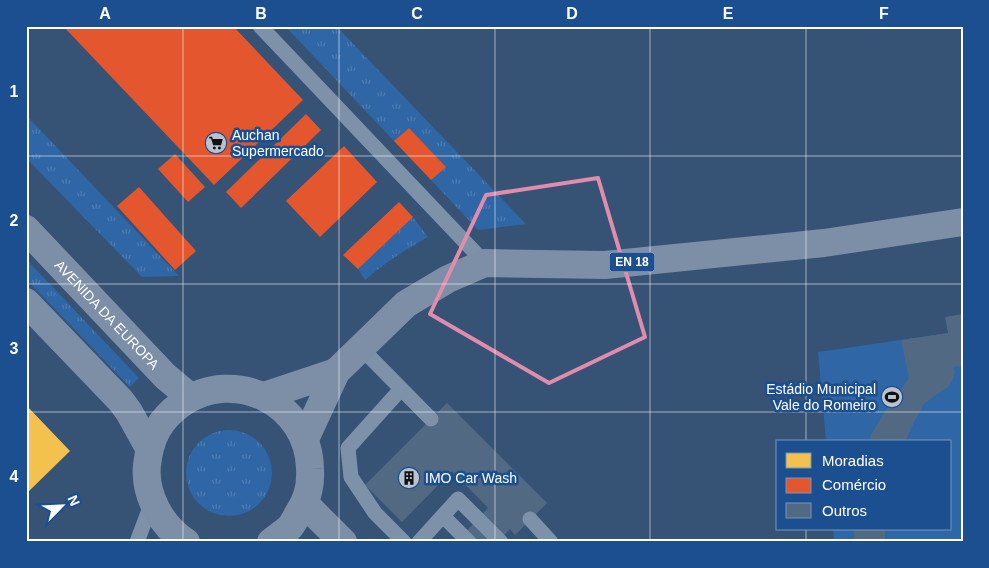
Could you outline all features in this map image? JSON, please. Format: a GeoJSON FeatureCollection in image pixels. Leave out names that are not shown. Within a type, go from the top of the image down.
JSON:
{"type":"FeatureCollection","features":[{"type":"Feature","properties":{"kind":"main road","name":"EN 18"},"geometry":{"type":"LineString","coordinates":[[304,440],[336,372],[360,348],[406,304],[448,278],[486,263],[605,265],[824,243],[963,222]]}},
{"type":"Feature","properties":{"kind":"main road","name":"AVENIDA DA EUROPA"},"geometry":{"type":"LineString","coordinates":[[26,229],[165,376],[190,398]]}},
{"type":"Feature","properties":{"kind":"main road"},"geometry":{"type":"LineString","coordinates":[[26,302],[121,401],[149,448]]}},
{"type":"Feature","properties":{"kind":"main road","name":"EN 18"},"geometry":{"type":"LineString","coordinates":[[264,396],[336,372]]}},
{"type":"Feature","properties":{"kind":"main road"},"geometry":{"type":"LineString","coordinates":[[186,542],[168,527],[152,502],[146,476],[149,448],[158,427],[172,410],[190,398],[206,391],[224,388],[252,392],[264,396],[281,407],[295,422],[304,440],[310,460],[311,482],[304,504],[290,527],[271,542]]}},
{"type":"Feature","properties":{"kind":"main road"},"geometry":{"type":"LineString","coordinates":[[304,504],[343,542]]}},
{"type":"Feature","properties":{"kind":"lane"},"geometry":{"type":"LineString","coordinates":[[260,26],[486,263]]}},
{"type":"Feature","properties":{"kind":"lane"},"geometry":{"type":"LineString","coordinates":[[360,348],[431,419]]}},
{"type":"Feature","properties":{"kind":"lane"},"geometry":{"type":"LineString","coordinates":[[401,389],[348,448],[351,477],[375,513],[404,542]]}},
{"type":"Feature","properties":{"kind":"lane"},"geometry":{"type":"LineString","coordinates":[[429,538],[443,516],[458,499],[501,542]]}},
{"type":"Feature","properties":{"kind":"lane"},"geometry":{"type":"LineString","coordinates":[[137,542],[152,502]]}},
{"type":"Feature","properties":{"kind":"lane"},"geometry":{"type":"LineString","coordinates":[[443,516],[469,542]]}},
{"type":"Feature","properties":{"kind":"lane"},"geometry":{"type":"LineString","coordinates":[[530,519],[551,542]]}},
{"type":"Feature","properties":{"kind":"highlighted area"},"geometry":{"type":"Polygon","coordinates":[[[598,178],[645,337],[549,383],[430,314],[486,195],[598,178]]]}},
{"type":"Feature","properties":{"kind":"green space"},"geometry":{"type":"Polygon","coordinates":[[[285,26],[336,26],[526,224],[478,230],[431,180],[445,166],[409,128],[394,141],[285,26]]]}},
{"type":"Feature","properties":{"kind":"green space"},"geometry":{"type":"Polygon","coordinates":[[[26,115],[179,276],[142,277],[26,158],[26,115]]]}},
{"type":"Feature","properties":{"kind":"green space"},"geometry":{"type":"Polygon","coordinates":[[[413,217],[428,237],[396,257],[365,280],[358,269],[413,217]]]}},
{"type":"Feature","properties":{"kind":"green space"},"geometry":{"type":"Polygon","coordinates":[[[26,259],[139,378],[130,387],[26,279],[26,259]]]}},
{"type":"Feature","properties":{"kind":"green space","name":"Estádio Municipal Vale do Romeiro"},"geometry":{"type":"Polygon","coordinates":[[[963,314],[963,542],[834,542],[833,530],[952,530],[952,440],[826,440],[818,352],[948,333],[963,314]]]}},
{"type":"Feature","properties":{"kind":"green space"},"geometry":{"type":"Polygon","coordinates":[[[229,430],[245,434],[259,443],[268,457],[272,473],[268,489],[259,503],[245,512],[229,516],[213,512],[199,503],[190,489],[186,473],[190,457],[199,443],[213,434],[229,430]]]}},
{"type":"Feature","properties":{"kind":"building: Moradias"},"geometry":{"type":"Polygon","coordinates":[[[26,405],[70,451],[26,494],[26,405]]]}},
{"type":"Feature","properties":{"kind":"building: Comércio","name":"Auchan Supermercado"},"geometry":{"type":"Polygon","coordinates":[[[63,26],[233,26],[303,100],[214,185],[63,26]]]}},
{"type":"Feature","properties":{"kind":"building: Comércio"},"geometry":{"type":"Polygon","coordinates":[[[306,114],[321,130],[241,208],[226,192],[306,114]]]}},
{"type":"Feature","properties":{"kind":"building: Comércio"},"geometry":{"type":"Polygon","coordinates":[[[409,128],[446,167],[431,180],[394,141],[409,128]]]}},
{"type":"Feature","properties":{"kind":"building: Comércio"},"geometry":{"type":"Polygon","coordinates":[[[344,146],[377,182],[320,237],[286,201],[344,146]]]}},
{"type":"Feature","properties":{"kind":"building: Comércio"},"geometry":{"type":"Polygon","coordinates":[[[175,154],[205,187],[188,202],[158,169],[175,154]]]}},
{"type":"Feature","properties":{"kind":"building: Comércio"},"geometry":{"type":"Polygon","coordinates":[[[139,187],[196,251],[175,270],[117,206],[139,187]]]}},
{"type":"Feature","properties":{"kind":"building: Comércio"},"geometry":{"type":"Polygon","coordinates":[[[399,202],[413,217],[358,269],[343,255],[399,202]]]}},
{"type":"Feature","properties":{"kind":"building: Outros"},"geometry":{"type":"Polygon","coordinates":[[[963,314],[963,366],[953,367],[955,371],[953,379],[948,387],[924,404],[906,440],[870,440],[885,411],[909,378],[901,340],[948,333],[945,317],[963,314]]]}},
{"type":"Feature","properties":{"kind":"building: Outros","name":"IMO Car Wash"},"geometry":{"type":"Polygon","coordinates":[[[447,403],[547,503],[515,535],[510,529],[498,542],[456,542],[488,508],[452,471],[402,522],[365,485],[447,403]]]}},
{"type":"Feature","properties":{"kind":"building: Outros"},"geometry":{"type":"Polygon","coordinates":[[[854,530],[885,530],[885,542],[854,542],[854,530]]]}},
{"type":"Feature","properties":{"kind":"place","name":"Auchan Supermercado"},"geometry":{"type":"Point","coordinates":[216,143]}},
{"type":"Feature","properties":{"kind":"place","name":"Estádio Municipal Vale do Romeiro"},"geometry":{"type":"Point","coordinates":[892,397]}},
{"type":"Feature","properties":{"kind":"place","name":"IMO Car Wash"},"geometry":{"type":"Point","coordinates":[409,478]}}]}
